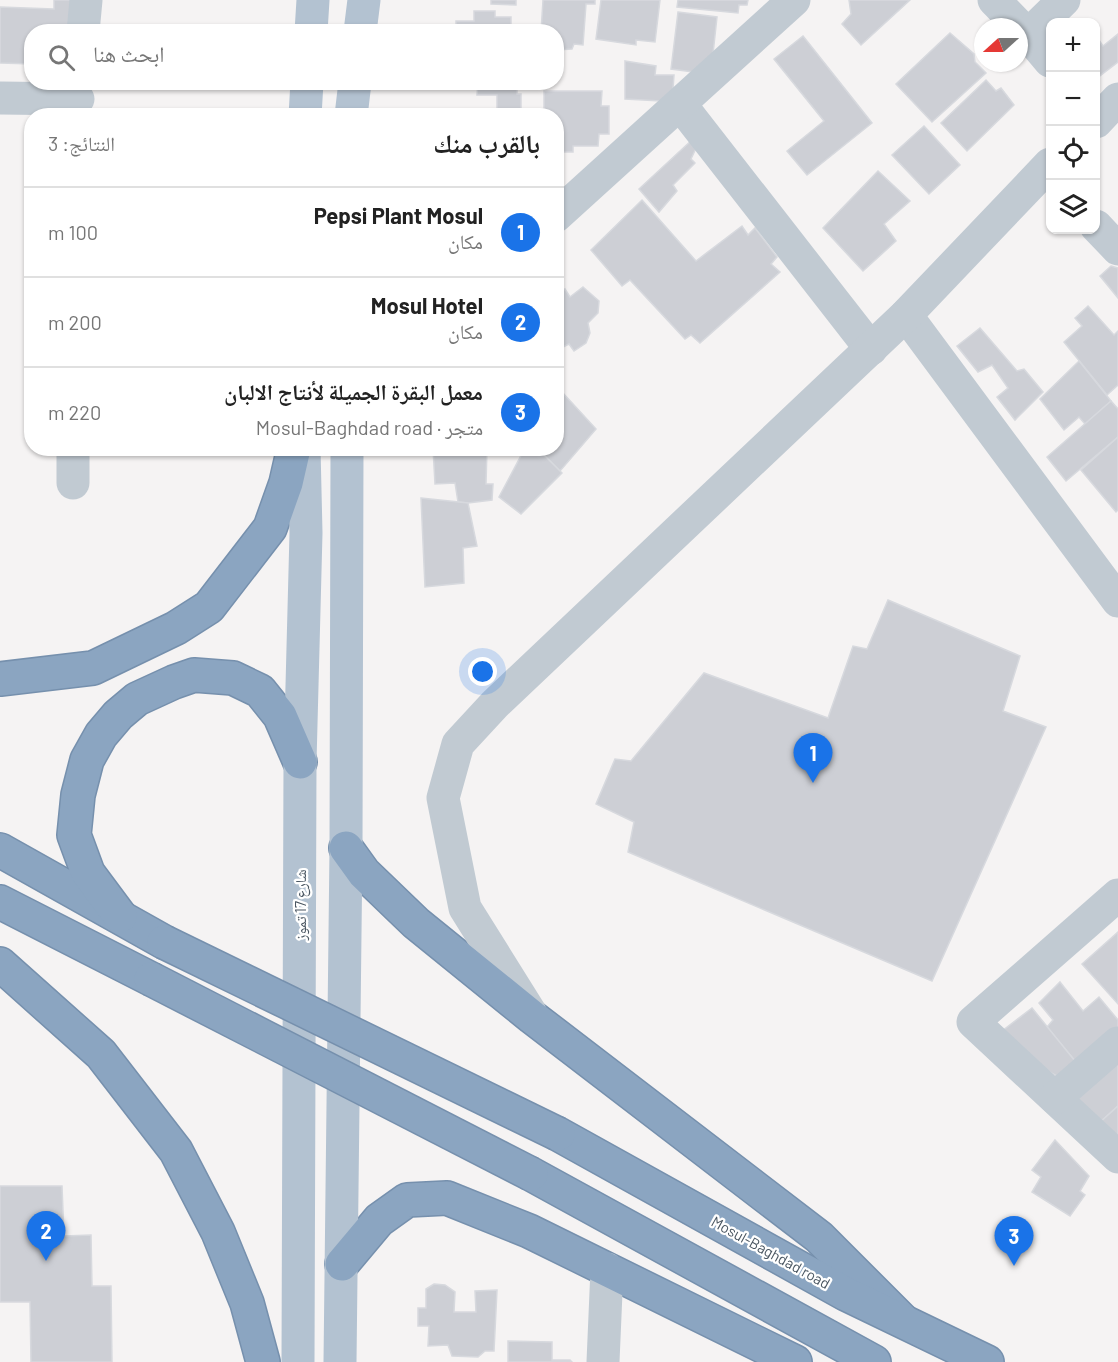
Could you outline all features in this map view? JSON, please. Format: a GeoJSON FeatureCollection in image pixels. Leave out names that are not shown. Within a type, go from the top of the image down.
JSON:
{"type":"FeatureCollection","features":[{"type":"Feature","properties":{"kind":"highway"},"geometry":{"type":"LineString","coordinates":[[0,679],[93,668],[176,628],[209,606],[270,528],[286,483],[292,456]]}},
{"type":"Feature","properties":{"kind":"highway"},"geometry":{"type":"LineString","coordinates":[[120,916],[88,873],[74,835],[78,795],[87,760],[101,735],[118,715],[137,699],[194,675],[233,678],[260,691],[280,716],[300,762]]}},
{"type":"Feature","properties":{"kind":"highway"},"geometry":{"type":"LineString","coordinates":[[346,848],[364,873],[416,923],[532,1017],[819,1237],[902,1320]]}},
{"type":"Feature","properties":{"kind":"highway","name":"Mosul-Baghdad road"},"geometry":{"type":"LineString","coordinates":[[0,850],[164,942],[558,1134],[846,1293],[987,1362]]}},
{"type":"Feature","properties":{"kind":"highway"},"geometry":{"type":"LineString","coordinates":[[0,902],[531,1174],[874,1362]]}},
{"type":"Feature","properties":{"kind":"highway"},"geometry":{"type":"LineString","coordinates":[[0,964],[101,1054],[176,1151],[218,1232],[247,1302],[263,1362]]}},
{"type":"Feature","properties":{"kind":"highway"},"geometry":{"type":"LineString","coordinates":[[342,1264],[379,1220],[407,1200],[447,1198],[529,1231],[795,1362]]}},
{"type":"Feature","properties":{"kind":"main road"},"geometry":{"type":"LineString","coordinates":[[312,24],[313,0]]}},
{"type":"Feature","properties":{"kind":"main road"},"geometry":{"type":"LineString","coordinates":[[361,24],[363,0]]}},
{"type":"Feature","properties":{"kind":"main road"},"geometry":{"type":"LineString","coordinates":[[305,108],[306,90]]}},
{"type":"Feature","properties":{"kind":"main road"},"geometry":{"type":"LineString","coordinates":[[352,108],[354,90]]}},
{"type":"Feature","properties":{"kind":"main road","name":"شارع 17 تموز"},"geometry":{"type":"LineString","coordinates":[[298,1362],[300,762],[306,533],[304,456]]}},
{"type":"Feature","properties":{"kind":"main road"},"geometry":{"type":"LineString","coordinates":[[340,1362],[346,848],[347,456]]}},
{"type":"Feature","properties":{"kind":"street"},"geometry":{"type":"LineString","coordinates":[[84,24],[86,0]]}},
{"type":"Feature","properties":{"kind":"street"},"geometry":{"type":"LineString","coordinates":[[564,209],[794,0]]}},
{"type":"Feature","properties":{"kind":"street"},"geometry":{"type":"LineString","coordinates":[[994,0],[1011,18]]}},
{"type":"Feature","properties":{"kind":"street"},"geometry":{"type":"LineString","coordinates":[[1046,57],[1028,35],[1064,0]]}},
{"type":"Feature","properties":{"kind":"street"},"geometry":{"type":"LineString","coordinates":[[0,98],[78,99]]}},
{"type":"Feature","properties":{"kind":"street"},"geometry":{"type":"LineString","coordinates":[[680,104],[871,350]]}},
{"type":"Feature","properties":{"kind":"street"},"geometry":{"type":"LineString","coordinates":[[532,1017],[465,909],[443,798],[458,744],[495,704],[871,350],[1046,174]]}},
{"type":"Feature","properties":{"kind":"street"},"geometry":{"type":"LineString","coordinates":[[1100,226],[1118,224]]}},
{"type":"Feature","properties":{"kind":"street"},"geometry":{"type":"LineString","coordinates":[[1100,230],[1118,249]]}},
{"type":"Feature","properties":{"kind":"street"},"geometry":{"type":"LineString","coordinates":[[906,315],[1118,601]]}},
{"type":"Feature","properties":{"kind":"street"},"geometry":{"type":"LineString","coordinates":[[73,456],[73,483]]}},
{"type":"Feature","properties":{"kind":"street"},"geometry":{"type":"LineString","coordinates":[[1118,895],[973,1022],[1118,1157]]}},
{"type":"Feature","properties":{"kind":"street"},"geometry":{"type":"LineString","coordinates":[[1055,1098],[1118,1043]]}},
{"type":"Feature","properties":{"kind":"street"},"geometry":{"type":"LineString","coordinates":[[603,1362],[607,1269]]}},
{"type":"Feature","properties":{"kind":"building"},"geometry":{"type":"Polygon","coordinates":[[[54,0],[81,0],[80,24],[24,24],[24,64],[0,63],[0,7],[54,9],[54,0]]]}},
{"type":"Feature","properties":{"kind":"building"},"geometry":{"type":"Polygon","coordinates":[[[491,0],[516,0],[516,5],[491,4],[491,0]]]}},
{"type":"Feature","properties":{"kind":"building"},"geometry":{"type":"Polygon","coordinates":[[[543,0],[595,0],[595,4],[586,4],[583,45],[574,44],[572,49],[564,50],[564,24],[542,24],[543,0]]]}},
{"type":"Feature","properties":{"kind":"building"},"geometry":{"type":"Polygon","coordinates":[[[601,0],[660,0],[655,42],[636,40],[636,45],[596,39],[601,0]]]}},
{"type":"Feature","properties":{"kind":"building"},"geometry":{"type":"Polygon","coordinates":[[[678,0],[748,0],[747,5],[739,5],[738,13],[677,7],[678,0]]]}},
{"type":"Feature","properties":{"kind":"building"},"geometry":{"type":"Polygon","coordinates":[[[849,0],[910,0],[861,45],[842,24],[851,14],[849,0]]]}},
{"type":"Feature","properties":{"kind":"building"},"geometry":{"type":"Polygon","coordinates":[[[474,11],[495,11],[495,17],[511,17],[511,24],[456,24],[456,21],[474,21],[474,11]]]}},
{"type":"Feature","properties":{"kind":"building"},"geometry":{"type":"Polygon","coordinates":[[[678,12],[717,17],[712,63],[701,73],[671,69],[678,12]]]}},
{"type":"Feature","properties":{"kind":"building"},"geometry":{"type":"Polygon","coordinates":[[[950,33],[974,54],[974,72],[986,73],[932,122],[896,84],[950,33]]]}},
{"type":"Feature","properties":{"kind":"building"},"geometry":{"type":"Polygon","coordinates":[[[1118,34],[1118,62],[1100,76],[1100,42],[1103,46],[1118,34]]]}},
{"type":"Feature","properties":{"kind":"building"},"geometry":{"type":"Polygon","coordinates":[[[803,36],[872,123],[807,175],[787,151],[824,121],[774,59],[803,36]]]}},
{"type":"Feature","properties":{"kind":"building"},"geometry":{"type":"Polygon","coordinates":[[[625,61],[656,66],[655,75],[674,75],[673,89],[661,101],[625,99],[625,61]]]}},
{"type":"Feature","properties":{"kind":"building"},"geometry":{"type":"Polygon","coordinates":[[[986,80],[996,91],[1001,88],[1014,105],[967,151],[941,123],[986,80]]]}},
{"type":"Feature","properties":{"kind":"building"},"geometry":{"type":"Polygon","coordinates":[[[477,90],[517,90],[517,94],[521,94],[521,108],[497,108],[497,95],[477,95],[477,90]]]}},
{"type":"Feature","properties":{"kind":"building"},"geometry":{"type":"Polygon","coordinates":[[[544,91],[602,91],[601,106],[609,106],[609,134],[599,134],[598,146],[573,146],[573,152],[564,152],[564,108],[544,108],[544,91]]]}},
{"type":"Feature","properties":{"kind":"building"},"geometry":{"type":"Polygon","coordinates":[[[924,126],[960,165],[929,194],[892,155],[924,126]]]}},
{"type":"Feature","properties":{"kind":"building"},"geometry":{"type":"Polygon","coordinates":[[[693,139],[698,144],[691,159],[695,163],[673,185],[677,191],[659,212],[639,189],[693,139]]]}},
{"type":"Feature","properties":{"kind":"building"},"geometry":{"type":"Polygon","coordinates":[[[878,171],[910,201],[884,224],[896,241],[863,271],[823,228],[878,171]]]}},
{"type":"Feature","properties":{"kind":"building"},"geometry":{"type":"Polygon","coordinates":[[[642,200],[696,261],[742,226],[748,235],[755,228],[777,257],[771,264],[780,272],[700,343],[691,335],[685,339],[630,280],[622,286],[591,250],[642,200]]]}},
{"type":"Feature","properties":{"kind":"building"},"geometry":{"type":"Polygon","coordinates":[[[1111,266],[1118,268],[1118,298],[1100,276],[1111,266]]]}},
{"type":"Feature","properties":{"kind":"building"},"geometry":{"type":"Polygon","coordinates":[[[583,287],[599,301],[598,313],[588,323],[590,333],[586,343],[574,351],[569,344],[564,346],[565,289],[570,297],[583,287]]]}},
{"type":"Feature","properties":{"kind":"building"},"geometry":{"type":"Polygon","coordinates":[[[1088,306],[1114,335],[1118,331],[1118,385],[1107,395],[1064,342],[1082,326],[1075,318],[1088,306]]]}},
{"type":"Feature","properties":{"kind":"building"},"geometry":{"type":"Polygon","coordinates":[[[980,328],[1017,371],[1024,369],[1043,392],[1015,420],[997,397],[1008,388],[992,365],[978,372],[957,346],[980,328]]]}},
{"type":"Feature","properties":{"kind":"building"},"geometry":{"type":"Polygon","coordinates":[[[1079,361],[1111,401],[1085,424],[1079,417],[1064,430],[1040,399],[1079,361]]]}},
{"type":"Feature","properties":{"kind":"building"},"geometry":{"type":"Polygon","coordinates":[[[564,394],[596,429],[560,471],[545,456],[564,456],[564,394]]]}},
{"type":"Feature","properties":{"kind":"building"},"geometry":{"type":"Polygon","coordinates":[[[1111,401],[1118,409],[1118,437],[1066,481],[1047,457],[1111,401]]]}},
{"type":"Feature","properties":{"kind":"building"},"geometry":{"type":"Polygon","coordinates":[[[1118,437],[1118,510],[1116,512],[1081,470],[1118,437]]]}},
{"type":"Feature","properties":{"kind":"building"},"geometry":{"type":"Polygon","coordinates":[[[433,456],[487,456],[486,484],[493,484],[492,500],[458,502],[455,483],[435,484],[433,456]]]}},
{"type":"Feature","properties":{"kind":"building"},"geometry":{"type":"Polygon","coordinates":[[[521,456],[545,456],[562,473],[521,514],[499,497],[521,456]]]}},
{"type":"Feature","properties":{"kind":"building"},"geometry":{"type":"Polygon","coordinates":[[[421,498],[468,503],[477,546],[463,548],[464,583],[425,587],[421,498]]]}},
{"type":"Feature","properties":{"kind":"building"},"geometry":{"type":"Polygon","coordinates":[[[888,600],[1020,656],[1003,711],[1046,727],[932,981],[628,852],[634,822],[596,804],[615,759],[631,761],[704,673],[828,718],[853,646],[867,649],[888,600]]]}},
{"type":"Feature","properties":{"kind":"building"},"geometry":{"type":"Polygon","coordinates":[[[1118,932],[1118,1004],[1082,964],[1118,932]]]}},
{"type":"Feature","properties":{"kind":"building"},"geometry":{"type":"Polygon","coordinates":[[[1060,982],[1083,1011],[1099,997],[1118,1020],[1118,1027],[1075,1061],[1047,1027],[1053,1020],[1039,1003],[1060,982]]]}},
{"type":"Feature","properties":{"kind":"building"},"geometry":{"type":"Polygon","coordinates":[[[1032,1008],[1075,1061],[1059,1077],[1020,1057],[998,1034],[1032,1008]]]}},
{"type":"Feature","properties":{"kind":"building"},"geometry":{"type":"Polygon","coordinates":[[[1118,1055],[1118,1106],[1098,1124],[1073,1096],[1118,1055]]]}},
{"type":"Feature","properties":{"kind":"building"},"geometry":{"type":"Polygon","coordinates":[[[1118,1106],[1118,1146],[1098,1124],[1118,1106]]]}},
{"type":"Feature","properties":{"kind":"building"},"geometry":{"type":"Polygon","coordinates":[[[1055,1140],[1089,1176],[1080,1191],[1085,1195],[1070,1216],[1032,1192],[1041,1177],[1032,1170],[1055,1140]]]}},
{"type":"Feature","properties":{"kind":"building"},"geometry":{"type":"Polygon","coordinates":[[[0,1186],[62,1186],[64,1236],[91,1235],[92,1286],[111,1286],[112,1362],[31,1362],[30,1302],[0,1302],[0,1186]]]}},
{"type":"Feature","properties":{"kind":"building"},"geometry":{"type":"Polygon","coordinates":[[[434,1284],[445,1285],[455,1292],[454,1312],[476,1312],[475,1291],[497,1290],[494,1351],[485,1351],[478,1357],[452,1356],[448,1345],[428,1346],[429,1326],[418,1326],[418,1308],[426,1308],[426,1289],[434,1284]]]}},
{"type":"Feature","properties":{"kind":"building"},"geometry":{"type":"Polygon","coordinates":[[[508,1341],[552,1342],[552,1360],[572,1362],[508,1362],[508,1341]]]}},
{"type":"Feature","properties":{"kind":"place","name":"Pepsi Plant Mosul"},"geometry":{"type":"Point","coordinates":[813,783]}},
{"type":"Feature","properties":{"kind":"place","name":"Mosul Hotel"},"geometry":{"type":"Point","coordinates":[46,1261]}},
{"type":"Feature","properties":{"kind":"place","name":"معمل البقرة الجميلة لأنتاج الالبان"},"geometry":{"type":"Point","coordinates":[1014,1266]}}]}
